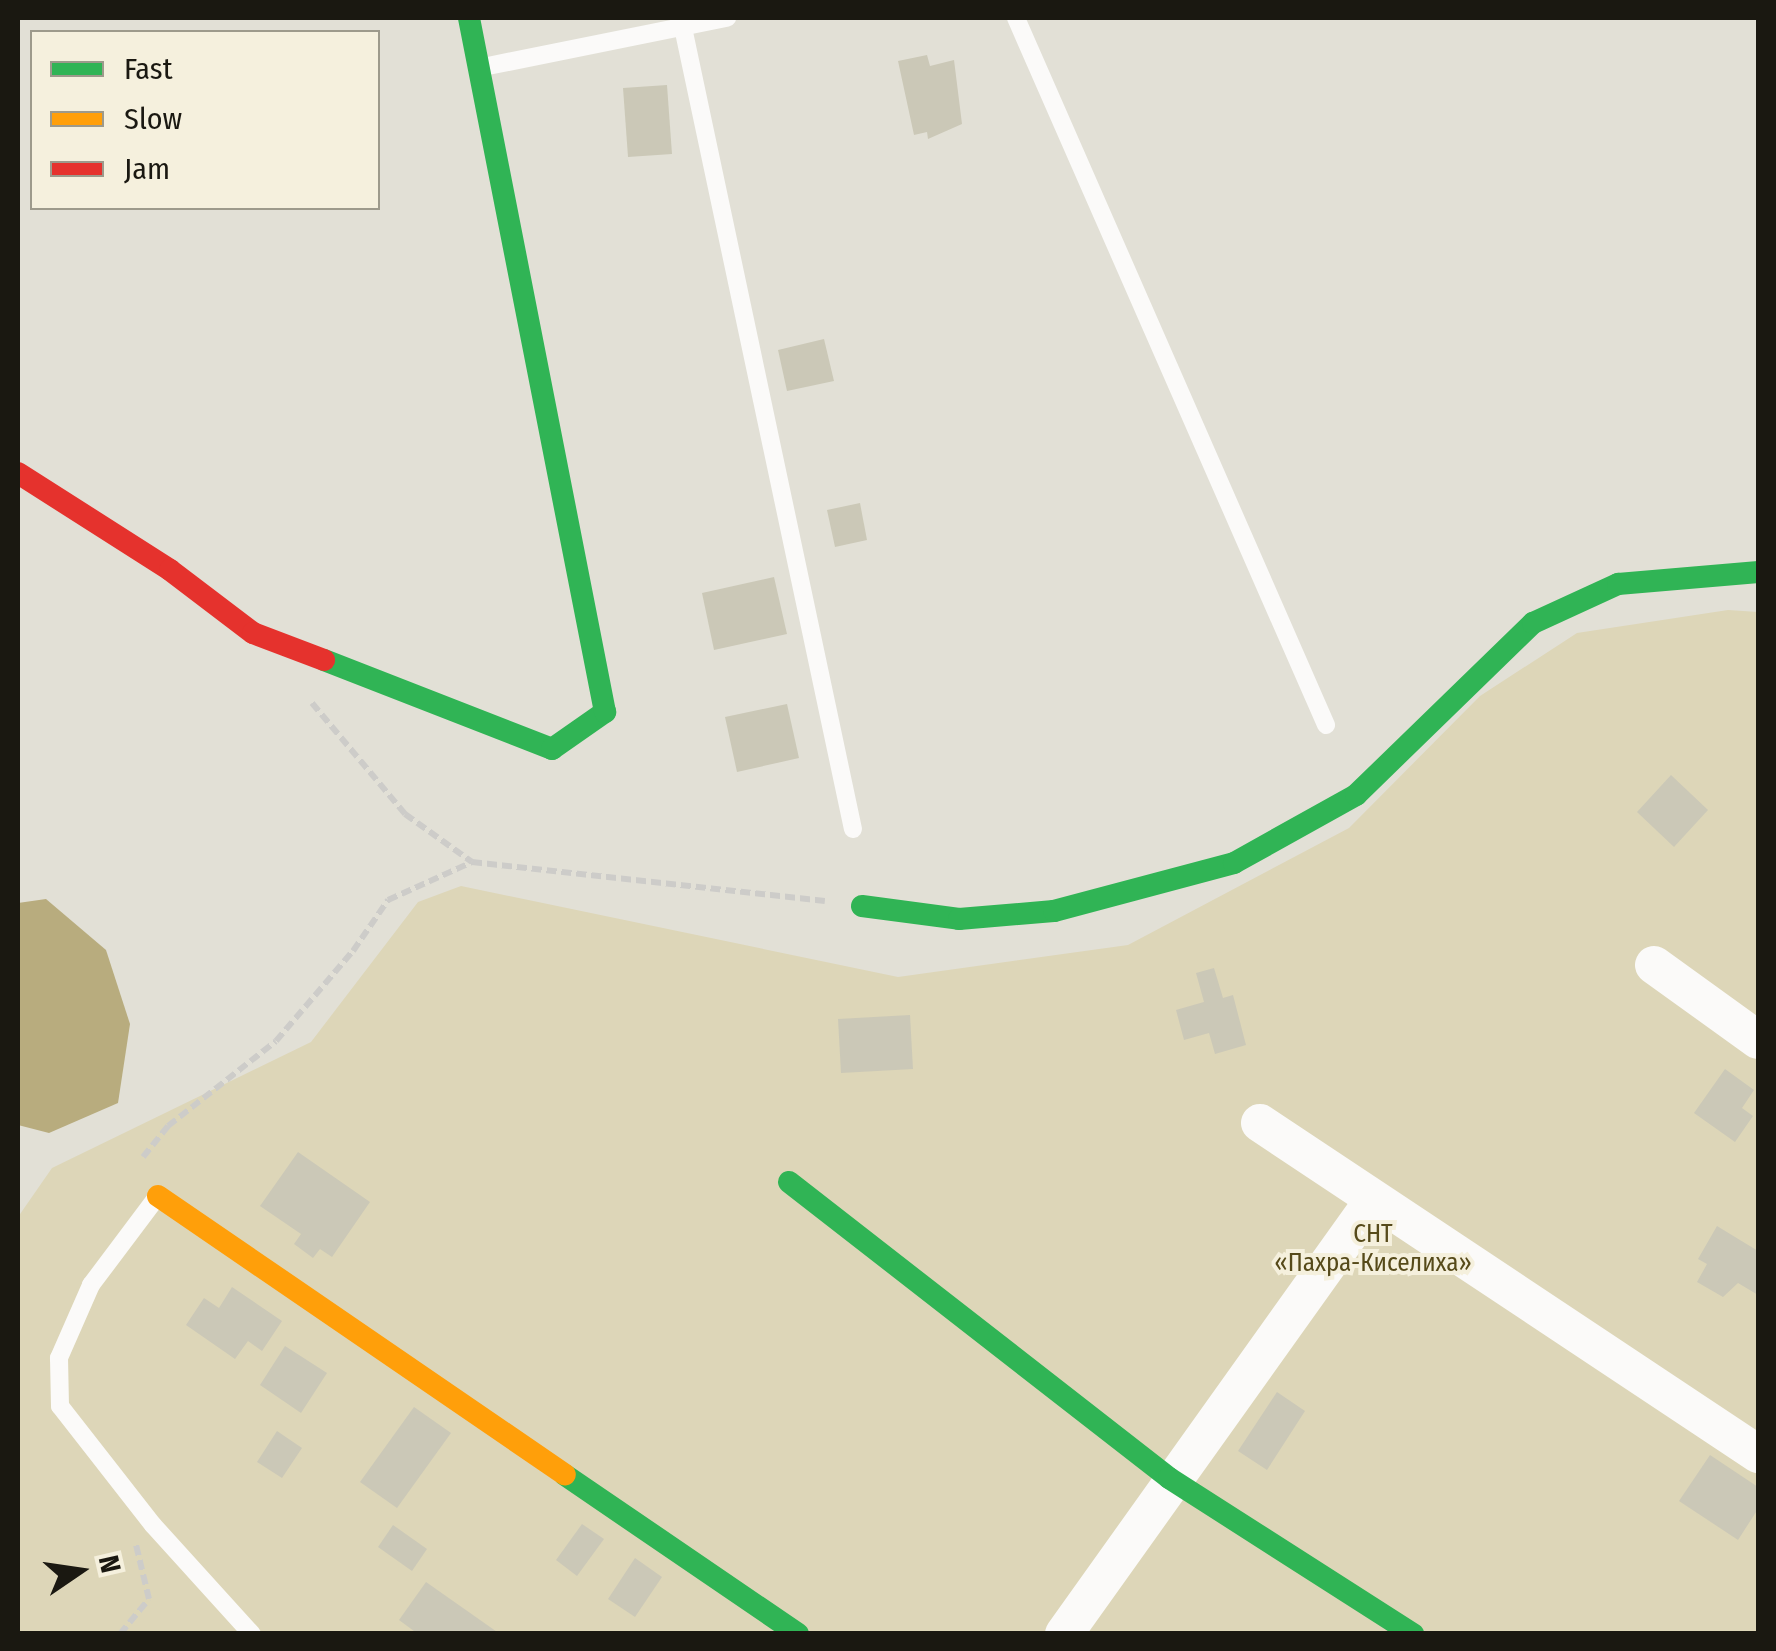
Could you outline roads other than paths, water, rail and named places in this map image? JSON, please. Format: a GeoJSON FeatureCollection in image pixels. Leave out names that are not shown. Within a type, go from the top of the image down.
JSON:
{"type":"FeatureCollection","features":[{"type":"Feature","properties":{"kind":"street"},"geometry":{"type":"LineString","coordinates":[[18,473],[170,570],[254,634],[552,749],[605,712],[469,18]]}},
{"type":"Feature","properties":{"kind":"street"},"geometry":{"type":"LineString","coordinates":[[862,906],[959,919],[1054,910],[1234,863],[1356,795],[1533,623],[1618,584],[1758,572]]}},
{"type":"Feature","properties":{"kind":"street"},"geometry":{"type":"LineString","coordinates":[[1654,965],[1758,1040]]}},
{"type":"Feature","properties":{"kind":"street"},"geometry":{"type":"LineString","coordinates":[[1260,1123],[1758,1454]]}},
{"type":"Feature","properties":{"kind":"street"},"geometry":{"type":"LineString","coordinates":[[789,1182],[1169,1478],[1414,1634]]}},
{"type":"Feature","properties":{"kind":"street"},"geometry":{"type":"LineString","coordinates":[[158,1196],[798,1634]]}},
{"type":"Feature","properties":{"kind":"street"},"geometry":{"type":"LineString","coordinates":[[1064,1634],[1169,1478],[1373,1201]]}},
{"type":"Feature","properties":{"kind":"lane"},"geometry":{"type":"LineString","coordinates":[[479,68],[682,22],[727,18]]}},
{"type":"Feature","properties":{"kind":"lane"},"geometry":{"type":"LineString","coordinates":[[1016,18],[1326,725]]}},
{"type":"Feature","properties":{"kind":"lane"},"geometry":{"type":"LineString","coordinates":[[682,22],[853,829]]}},
{"type":"Feature","properties":{"kind":"lane"},"geometry":{"type":"LineString","coordinates":[[158,1196],[90,1285],[59,1358],[60,1406],[153,1526],[252,1634]]}},
{"type":"Feature","properties":{"kind":"park label","name":"СНТ «Пахра-Киселиха»"},"geometry":{"type":"Point","coordinates":[1373,1250]}}]}
